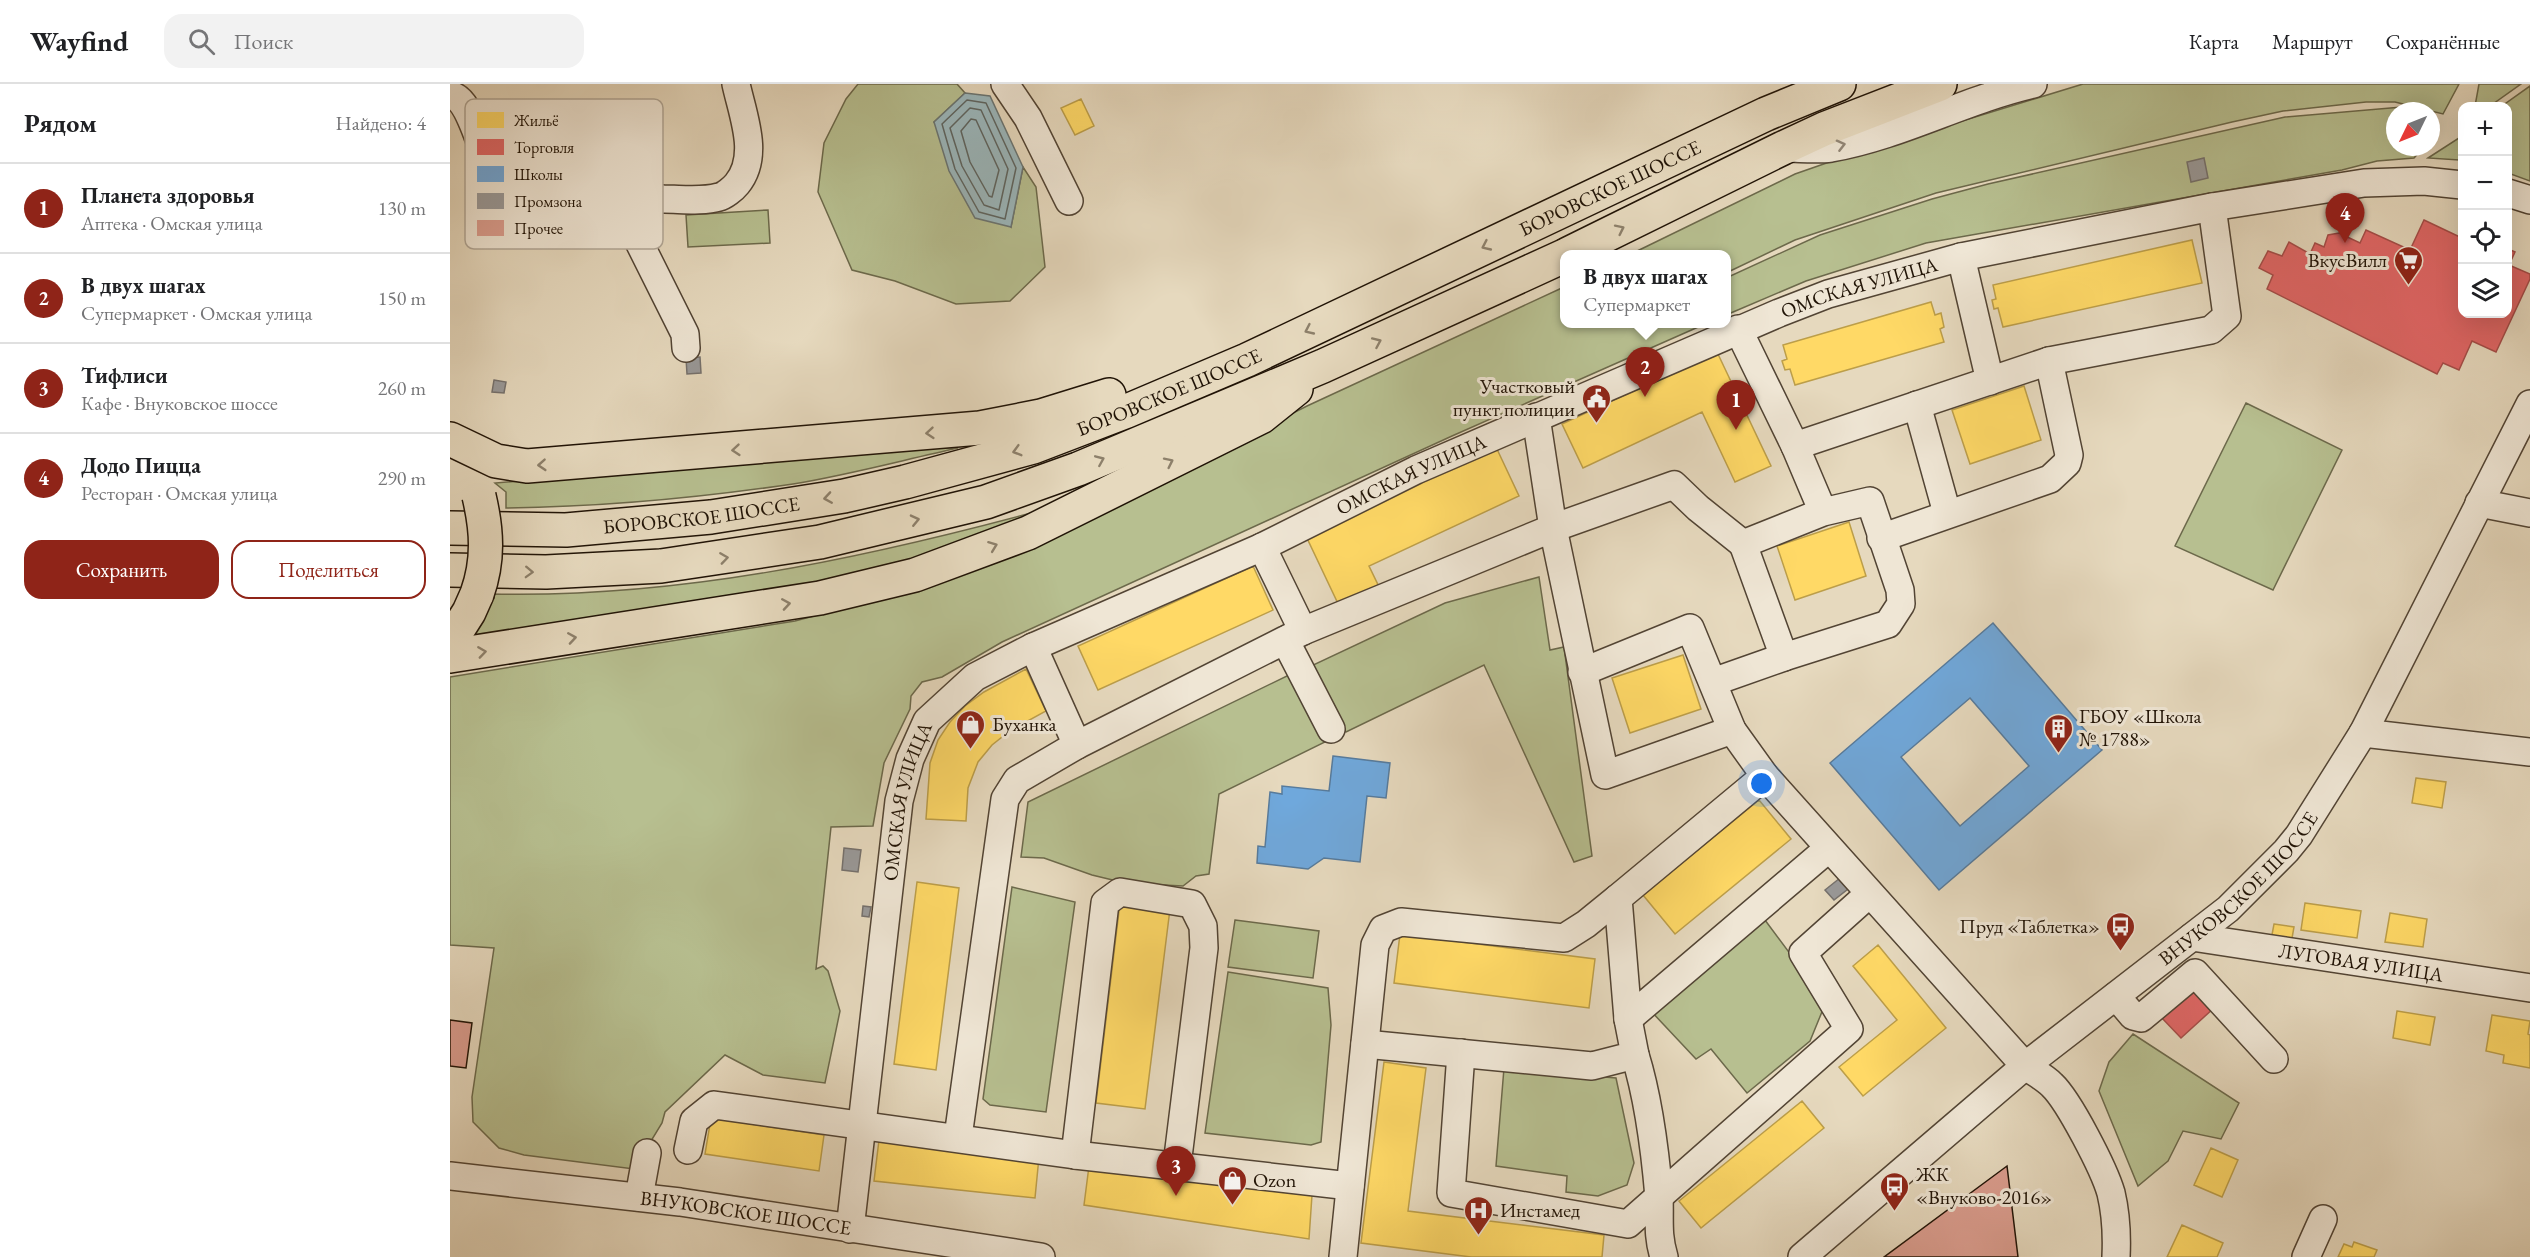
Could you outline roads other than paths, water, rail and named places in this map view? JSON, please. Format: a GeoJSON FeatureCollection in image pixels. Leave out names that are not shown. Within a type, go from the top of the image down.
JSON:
{"type":"FeatureCollection","features":[{"type":"Feature","properties":{"kind":"main road","name":"БОРОВСКОЕ ШОССЕ"},"geometry":{"type":"LineString","coordinates":[[450,528],[545,530],[711,518],[844,496],[1033,447],[1127,411],[1247,360],[1766,114],[1839,84]]}},
{"type":"Feature","properties":{"kind":"main road","name":"БОРОВСКОЕ ШОССЕ"},"geometry":{"type":"LineString","coordinates":[[1578,250],[1783,148],[1940,84]]}},
{"type":"Feature","properties":{"kind":"main road","name":"БОРОВСКОЕ ШОССЕ"},"geometry":{"type":"LineString","coordinates":[[450,570],[556,572],[661,566],[792,548],[986,502],[1078,469],[1323,366],[1560,259]]}},
{"type":"Feature","properties":{"kind":"main road"},"geometry":{"type":"LineString","coordinates":[[450,439],[496,461],[527,466],[980,429],[1081,405],[1173,374],[1247,360]]}},
{"type":"Feature","properties":{"kind":"main road"},"geometry":{"type":"LineString","coordinates":[[450,656],[820,598],[924,572],[1028,532],[1261,417],[1323,366]]}},
{"type":"Feature","properties":{"kind":"main road"},"geometry":{"type":"LineString","coordinates":[[450,443],[462,458],[479,496],[485,525],[486,551],[477,594],[469,612],[450,642]]}},
{"type":"Feature","properties":{"kind":"street"},"geometry":{"type":"LineString","coordinates":[[471,84],[471,99]]}},
{"type":"Feature","properties":{"kind":"street"},"geometry":{"type":"LineString","coordinates":[[663,198],[721,197],[736,185],[744,173],[749,155],[749,140],[736,84]]}},
{"type":"Feature","properties":{"kind":"street"},"geometry":{"type":"LineString","coordinates":[[1005,84],[1028,118],[1069,201]]}},
{"type":"Feature","properties":{"kind":"street"},"geometry":{"type":"LineString","coordinates":[[1766,114],[1804,84]]}},
{"type":"Feature","properties":{"kind":"street"},"geometry":{"type":"LineString","coordinates":[[1783,148],[1830,148],[1875,136],[2002,92],[2033,84]]}},
{"type":"Feature","properties":{"kind":"street"},"geometry":{"type":"LineString","coordinates":[[450,95],[462,101],[465,107]]}},
{"type":"Feature","properties":{"kind":"street","name":"ОМСКАЯ УЛИЦА"},"geometry":{"type":"LineString","coordinates":[[850,1229],[898,812],[910,759],[927,721],[945,702],[975,677],[1033,647],[1262,547],[1416,470],[1738,329],[1828,294],[1961,257],[2212,207],[2364,183],[2424,181],[2458,184]]}},
{"type":"Feature","properties":{"kind":"street"},"geometry":{"type":"LineString","coordinates":[[2512,194],[2530,200]]}},
{"type":"Feature","properties":{"kind":"street"},"geometry":{"type":"LineString","coordinates":[[1795,446],[2049,361],[2211,330],[2228,316],[2212,207]]}},
{"type":"Feature","properties":{"kind":"street"},"geometry":{"type":"LineString","coordinates":[[642,249],[685,334],[686,348]]}},
{"type":"Feature","properties":{"kind":"street"},"geometry":{"type":"LineString","coordinates":[[1961,257],[1990,381]]}},
{"type":"Feature","properties":{"kind":"street"},"geometry":{"type":"LineString","coordinates":[[1738,329],[1795,446],[1823,512]]}},
{"type":"Feature","properties":{"kind":"street"},"geometry":{"type":"LineString","coordinates":[[1881,538],[1947,513],[2050,479],[2067,463],[2069,455],[2049,361]]}},
{"type":"Feature","properties":{"kind":"street","name":"ВНУКОВСКОЕ ШОССЕ"},"geometry":{"type":"LineString","coordinates":[[1802,1257],[2025,1066],[2235,903],[2286,851],[2299,835],[2363,733],[2530,404]]}},
{"type":"Feature","properties":{"kind":"street"},"geometry":{"type":"LineString","coordinates":[[1917,405],[1947,513]]}},
{"type":"Feature","properties":{"kind":"street"},"geometry":{"type":"LineString","coordinates":[[1536,417],[1553,528],[1605,775],[1732,730]]}},
{"type":"Feature","properties":{"kind":"street"},"geometry":{"type":"LineString","coordinates":[[958,1137],[1005,799],[1017,780],[1077,745],[1294,636],[1553,528],[1674,485],[1698,508],[1743,544],[1784,657]]}},
{"type":"Feature","properties":{"kind":"street"},"geometry":{"type":"LineString","coordinates":[[1713,682],[1888,624],[1901,604],[1900,590],[1870,501],[1823,512],[1743,544]]}},
{"type":"Feature","properties":{"kind":"street"},"geometry":{"type":"LineString","coordinates":[[2479,503],[2530,513]]}},
{"type":"Feature","properties":{"kind":"street"},"geometry":{"type":"LineString","coordinates":[[1262,547],[1331,729]]}},
{"type":"Feature","properties":{"kind":"street"},"geometry":{"type":"LineString","coordinates":[[1582,672],[1690,628],[1732,730],[1765,776],[2025,1066],[2053,1085],[2059,1093],[2100,1164],[2111,1193],[2117,1230],[2116,1257]]}},
{"type":"Feature","properties":{"kind":"street"},"geometry":{"type":"LineString","coordinates":[[1033,647],[1077,745]]}},
{"type":"Feature","properties":{"kind":"street"},"geometry":{"type":"LineString","coordinates":[[2363,733],[2530,752]]}},
{"type":"Feature","properties":{"kind":"street"},"geometry":{"type":"LineString","coordinates":[[1343,1257],[1375,945],[1383,929],[1401,922],[1564,938],[1586,924],[1765,776]]}},
{"type":"Feature","properties":{"kind":"street"},"geometry":{"type":"LineString","coordinates":[[1628,1019],[1829,848]]}},
{"type":"Feature","properties":{"kind":"street"},"geometry":{"type":"LineString","coordinates":[[1075,1155],[1105,903],[1120,892],[1192,904],[1203,926],[1204,948],[1177,1165]]}},
{"type":"Feature","properties":{"kind":"street"},"geometry":{"type":"LineString","coordinates":[[1628,1224],[1850,1029],[1803,953],[1869,894]]}},
{"type":"Feature","properties":{"kind":"street"},"geometry":{"type":"LineString","coordinates":[[1618,898],[1628,1019],[1635,1055],[1644,1082],[1659,1199],[1661,1248]]}},
{"type":"Feature","properties":{"kind":"street"},"geometry":{"type":"LineString","coordinates":[[1586,924],[1623,959]]}},
{"type":"Feature","properties":{"kind":"street","name":"ЛУГОВАЯ УЛИЦА"},"geometry":{"type":"LineString","coordinates":[[2192,938],[2530,988]]}},
{"type":"Feature","properties":{"kind":"street"},"geometry":{"type":"LineString","coordinates":[[2116,996],[2133,1016],[2141,1018],[2195,973],[2274,1059]]}},
{"type":"Feature","properties":{"kind":"street"},"geometry":{"type":"LineString","coordinates":[[1365,1044],[1592,1066],[1635,1055]]}},
{"type":"Feature","properties":{"kind":"street"},"geometry":{"type":"LineString","coordinates":[[1461,1053],[1450,1193],[1628,1224],[1661,1248]]}},
{"type":"Feature","properties":{"kind":"street"},"geometry":{"type":"LineString","coordinates":[[688,1150],[694,1120],[714,1106],[958,1137],[1075,1155],[1350,1186]]}},
{"type":"Feature","properties":{"kind":"street"},"geometry":{"type":"LineString","coordinates":[[639,1197],[647,1154]]}},
{"type":"Feature","properties":{"kind":"street","name":"ВНУКОВСКОЕ ШОССЕ"},"geometry":{"type":"LineString","coordinates":[[450,1176],[639,1197],[1041,1257]]}},
{"type":"Feature","properties":{"kind":"street"},"geometry":{"type":"LineString","coordinates":[[2306,1257],[2323,1219]]}},
{"type":"Feature","properties":{"kind":"water"},"geometry":{"type":"Polygon","coordinates":[[[965,93],[990,96],[1023,167],[1011,227],[975,218],[949,171],[934,122],[965,93]]]}},
{"type":"Feature","properties":{"kind":"place","name":"Додо Пицца"},"geometry":{"type":"Point","coordinates":[2345,243]}},
{"type":"Feature","properties":{"kind":"place","name":"ВкусВилл"},"geometry":{"type":"Point","coordinates":[2408,286]}},
{"type":"Feature","properties":{"kind":"place","name":"В двух шагах"},"geometry":{"type":"Point","coordinates":[1645,397]}},
{"type":"Feature","properties":{"kind":"place","name":"Участковый пункт полиции"},"geometry":{"type":"Point","coordinates":[1596,424]}},
{"type":"Feature","properties":{"kind":"place","name":"Планета здоровья"},"geometry":{"type":"Point","coordinates":[1736,430]}},
{"type":"Feature","properties":{"kind":"place","name":"Буханка"},"geometry":{"type":"Point","coordinates":[971,750]}},
{"type":"Feature","properties":{"kind":"place","name":"ГБОУ «Школа № 1788»"},"geometry":{"type":"Point","coordinates":[2058,754]}},
{"type":"Feature","properties":{"kind":"place","name":"Пруд «Таблетка»"},"geometry":{"type":"Point","coordinates":[2121,952]}},
{"type":"Feature","properties":{"kind":"place","name":"Тифлиси"},"geometry":{"type":"Point","coordinates":[1176,1196]}},
{"type":"Feature","properties":{"kind":"place","name":"Ozon"},"geometry":{"type":"Point","coordinates":[1232,1206]}},
{"type":"Feature","properties":{"kind":"place","name":"ЖК «Внуково-2016»"},"geometry":{"type":"Point","coordinates":[1895,1212]}},
{"type":"Feature","properties":{"kind":"place","name":"Инстамед"},"geometry":{"type":"Point","coordinates":[1479,1236]}}]}
